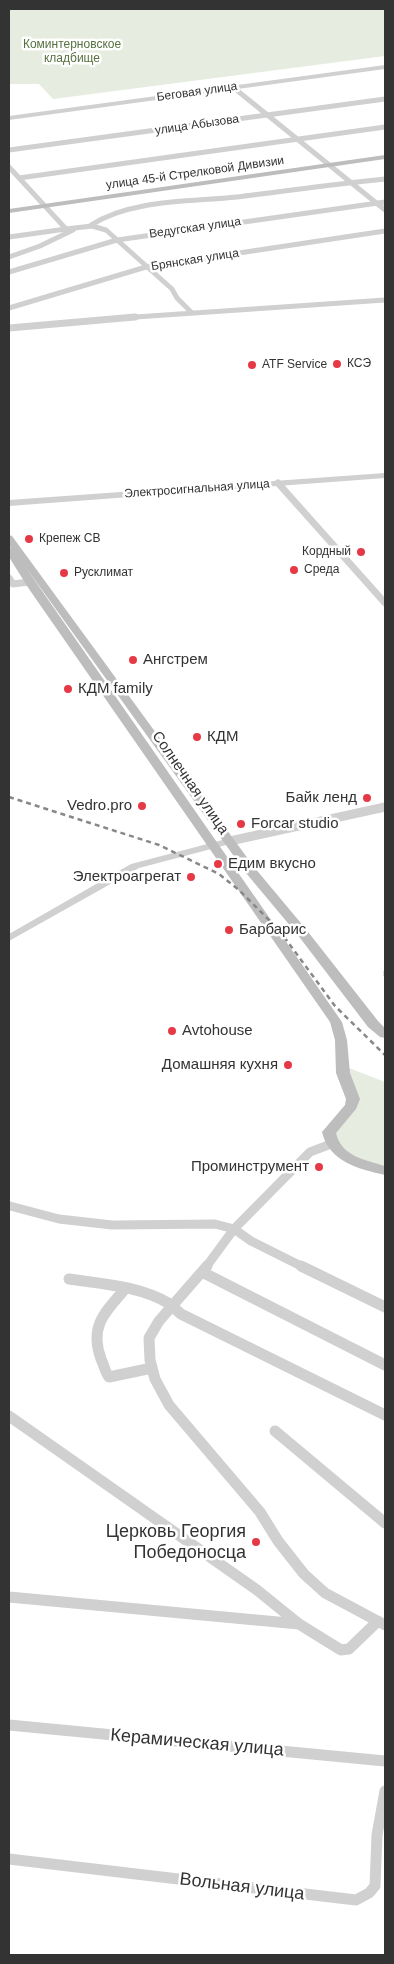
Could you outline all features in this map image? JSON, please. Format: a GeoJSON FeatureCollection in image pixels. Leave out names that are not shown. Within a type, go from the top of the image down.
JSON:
{"type":"FeatureCollection","features":[{"type":"Feature","properties":{"kind":"main road","name":"улица 45-й Стрелковой Дивизии"},"geometry":{"type":"LineString","coordinates":[[9,211],[385,157]]}},
{"type":"Feature","properties":{"kind":"main road","name":"Солнечная улица"},"geometry":{"type":"LineString","coordinates":[[9,538],[250,870],[373,1024],[385,1034]]}},
{"type":"Feature","properties":{"kind":"main road","name":"Солнечная улица"},"geometry":{"type":"LineString","coordinates":[[9,550],[29,582],[336,1022],[340,1040],[343,1073],[353,1098],[351,1106],[328,1132],[331,1144]]}},
{"type":"Feature","properties":{"kind":"main road"},"geometry":{"type":"LineString","coordinates":[[256,908],[279,904]]}},
{"type":"Feature","properties":{"kind":"main road"},"geometry":{"type":"LineString","coordinates":[[331,1144],[344,1156],[385,1171]]}},
{"type":"Feature","properties":{"kind":"street","name":"Беговая улица"},"geometry":{"type":"LineString","coordinates":[[9,118],[385,68]]}},
{"type":"Feature","properties":{"kind":"street"},"geometry":{"type":"LineString","coordinates":[[234,88],[385,210]]}},
{"type":"Feature","properties":{"kind":"street","name":"улица Абызова"},"geometry":{"type":"LineString","coordinates":[[9,150],[385,99]]}},
{"type":"Feature","properties":{"kind":"street"},"geometry":{"type":"LineString","coordinates":[[19,178],[385,127]]}},
{"type":"Feature","properties":{"kind":"street"},"geometry":{"type":"LineString","coordinates":[[9,167],[66,229]]}},
{"type":"Feature","properties":{"kind":"street"},"geometry":{"type":"LineString","coordinates":[[91,225],[97,220],[147,208],[385,179]]}},
{"type":"Feature","properties":{"kind":"street","name":"Ведугская улица"},"geometry":{"type":"LineString","coordinates":[[9,272],[117,240],[385,202]]}},
{"type":"Feature","properties":{"kind":"street"},"geometry":{"type":"LineString","coordinates":[[9,257],[40,246],[75,229],[91,225],[100,226],[172,289],[192,313]]}},
{"type":"Feature","properties":{"kind":"street"},"geometry":{"type":"LineString","coordinates":[[9,238],[75,229]]}},
{"type":"Feature","properties":{"kind":"street","name":"Брянская улица"},"geometry":{"type":"LineString","coordinates":[[9,308],[146,267],[385,231]]}},
{"type":"Feature","properties":{"kind":"street"},"geometry":{"type":"LineString","coordinates":[[9,328],[162,314],[385,300]]}},
{"type":"Feature","properties":{"kind":"street","name":"Электросигнальная улица"},"geometry":{"type":"LineString","coordinates":[[9,504],[385,475]]}},
{"type":"Feature","properties":{"kind":"street"},"geometry":{"type":"LineString","coordinates":[[278,483],[385,602]]}},
{"type":"Feature","properties":{"kind":"street"},"geometry":{"type":"LineString","coordinates":[[9,578],[13,584],[29,582]]}},
{"type":"Feature","properties":{"kind":"street"},"geometry":{"type":"LineString","coordinates":[[9,938],[135,866],[213,844],[385,807]]}},
{"type":"Feature","properties":{"kind":"street"},"geometry":{"type":"LineString","coordinates":[[9,1416],[257,1590],[299,1624],[341,1650],[349,1649],[381,1623],[325,1593],[304,1574],[278,1541],[250,1499],[169,1405],[155,1379],[152,1368],[149,1338],[172,1305],[202,1272],[234,1229],[310,1152],[331,1144]]}},
{"type":"Feature","properties":{"kind":"street"},"geometry":{"type":"LineString","coordinates":[[9,1217],[9,1204],[59,1219],[112,1225],[215,1224],[234,1229],[251,1241],[385,1307]]}},
{"type":"Feature","properties":{"kind":"street"},"geometry":{"type":"LineString","coordinates":[[202,1272],[385,1365]]}},
{"type":"Feature","properties":{"kind":"street"},"geometry":{"type":"LineString","coordinates":[[69,1280],[126,1288],[152,1295],[172,1305],[181,1314],[385,1415]]}},
{"type":"Feature","properties":{"kind":"street"},"geometry":{"type":"LineString","coordinates":[[126,1288],[106,1309],[98,1326],[96,1338],[106,1373],[109,1377],[152,1368]]}},
{"type":"Feature","properties":{"kind":"street"},"geometry":{"type":"LineString","coordinates":[[275,1431],[385,1523]]}},
{"type":"Feature","properties":{"kind":"street"},"geometry":{"type":"LineString","coordinates":[[9,1597],[299,1624]]}},
{"type":"Feature","properties":{"kind":"street","name":"Керамическая улица"},"geometry":{"type":"LineString","coordinates":[[9,1725],[385,1761]]}},
{"type":"Feature","properties":{"kind":"street","name":"Вольная улица"},"geometry":{"type":"LineString","coordinates":[[9,1860],[356,1900],[369,1893],[375,1886],[377,1834],[385,1791]]}},
{"type":"Feature","properties":{"kind":"green space","name":"Коминтерновское кладбище"},"geometry":{"type":"Polygon","coordinates":[[[9,9],[385,9],[385,56],[53,99],[39,84],[9,84],[9,9]]]}},
{"type":"Feature","properties":{"kind":"green space"},"geometry":{"type":"Polygon","coordinates":[[[349,1068],[385,1082],[385,1169],[362,1161],[340,1149],[333,1135],[353,1106],[349,1068]]]}},
{"type":"Feature","properties":{"kind":"railway"},"geometry":{"type":"LineString","coordinates":[[9,797],[159,845],[219,874],[239,890],[279,930],[335,1006],[385,1055]]}},
{"type":"Feature","properties":{"kind":"railway"},"geometry":{"type":"LineString","coordinates":[[385,971],[385,980]]}},
{"type":"Feature","properties":{"kind":"place","name":"КСЭ"},"geometry":{"type":"Point","coordinates":[337,364]}},
{"type":"Feature","properties":{"kind":"place","name":"ATF Service"},"geometry":{"type":"Point","coordinates":[252,365]}},
{"type":"Feature","properties":{"kind":"place","name":"Крепеж СВ"},"geometry":{"type":"Point","coordinates":[29,539]}},
{"type":"Feature","properties":{"kind":"place","name":"Кордный"},"geometry":{"type":"Point","coordinates":[361,552]}},
{"type":"Feature","properties":{"kind":"place","name":"Среда"},"geometry":{"type":"Point","coordinates":[294,570]}},
{"type":"Feature","properties":{"kind":"place","name":"Русклимат"},"geometry":{"type":"Point","coordinates":[64,573]}},
{"type":"Feature","properties":{"kind":"place","name":"Ангстрем"},"geometry":{"type":"Point","coordinates":[133,660]}},
{"type":"Feature","properties":{"kind":"place","name":"КДМ family"},"geometry":{"type":"Point","coordinates":[68,689]}},
{"type":"Feature","properties":{"kind":"place","name":"КДМ"},"geometry":{"type":"Point","coordinates":[197,737]}},
{"type":"Feature","properties":{"kind":"place","name":"Байк ленд"},"geometry":{"type":"Point","coordinates":[367,798]}},
{"type":"Feature","properties":{"kind":"place","name":"Vedro.pro"},"geometry":{"type":"Point","coordinates":[142,806]}},
{"type":"Feature","properties":{"kind":"place","name":"Forcar studio"},"geometry":{"type":"Point","coordinates":[241,824]}},
{"type":"Feature","properties":{"kind":"place","name":"Едим вкусно"},"geometry":{"type":"Point","coordinates":[218,864]}},
{"type":"Feature","properties":{"kind":"place","name":"Электроагрегат"},"geometry":{"type":"Point","coordinates":[191,877]}},
{"type":"Feature","properties":{"kind":"place","name":"Барбарис"},"geometry":{"type":"Point","coordinates":[229,930]}},
{"type":"Feature","properties":{"kind":"place","name":"Avtohouse"},"geometry":{"type":"Point","coordinates":[172,1031]}},
{"type":"Feature","properties":{"kind":"place","name":"Домашняя кухня"},"geometry":{"type":"Point","coordinates":[288,1065]}},
{"type":"Feature","properties":{"kind":"place","name":"Проминструмент"},"geometry":{"type":"Point","coordinates":[319,1167]}},
{"type":"Feature","properties":{"kind":"place","name":"Церковь Георгия Победоносца"},"geometry":{"type":"Point","coordinates":[256,1542]}}]}
